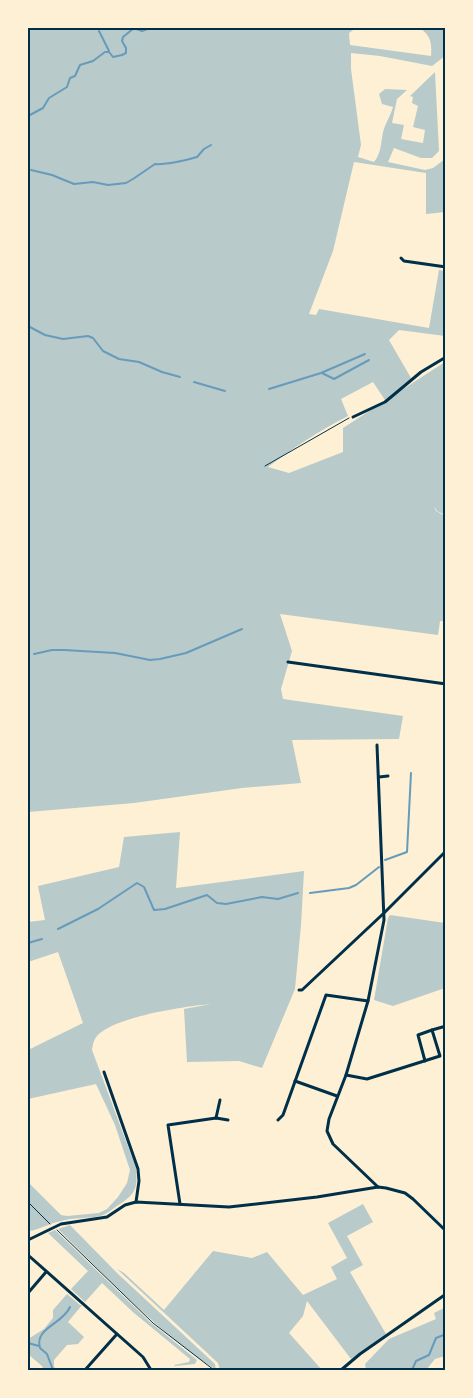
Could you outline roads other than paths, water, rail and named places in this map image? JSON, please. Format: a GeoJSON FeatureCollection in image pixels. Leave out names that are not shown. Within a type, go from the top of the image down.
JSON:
{"type":"FeatureCollection","features":[{"type":"Feature","properties":{"kind":"street"},"geometry":{"type":"LineString","coordinates":[[442,28],[446,30]]}},
{"type":"Feature","properties":{"kind":"street"},"geometry":{"type":"LineString","coordinates":[[401,258],[404,261],[446,267]]}},
{"type":"Feature","properties":{"kind":"street"},"geometry":{"type":"LineString","coordinates":[[353,416],[385,402],[405,387],[420,372],[446,357]]}},
{"type":"Feature","properties":{"kind":"street"},"geometry":{"type":"LineString","coordinates":[[288,662],[446,684]]}},
{"type":"Feature","properties":{"kind":"street"},"geometry":{"type":"LineString","coordinates":[[377,745],[384,913],[373,982],[346,1075],[329,1119],[327,1131],[333,1144],[378,1187]]}},
{"type":"Feature","properties":{"kind":"street"},"geometry":{"type":"LineString","coordinates":[[378,776],[388,776]]}},
{"type":"Feature","properties":{"kind":"street"},"geometry":{"type":"LineString","coordinates":[[300,990],[384,913],[446,851]]}},
{"type":"Feature","properties":{"kind":"street"},"geometry":{"type":"LineString","coordinates":[[278,1120],[283,1115],[326,995],[368,1001]]}},
{"type":"Feature","properties":{"kind":"street"},"geometry":{"type":"LineString","coordinates":[[425,1061],[418,1034],[446,1026]]}},
{"type":"Feature","properties":{"kind":"street"},"geometry":{"type":"LineString","coordinates":[[346,1075],[367,1079],[440,1056],[432,1030]]}},
{"type":"Feature","properties":{"kind":"street"},"geometry":{"type":"LineString","coordinates":[[104,1072],[138,1169],[139,1181],[136,1202]]}},
{"type":"Feature","properties":{"kind":"street"},"geometry":{"type":"LineString","coordinates":[[295,1081],[337,1096]]}},
{"type":"Feature","properties":{"kind":"street"},"geometry":{"type":"LineString","coordinates":[[216,1118],[220,1100]]}},
{"type":"Feature","properties":{"kind":"street"},"geometry":{"type":"LineString","coordinates":[[180,1204],[168,1125],[216,1118],[228,1120]]}},
{"type":"Feature","properties":{"kind":"street"},"geometry":{"type":"LineString","coordinates":[[28,1240],[61,1224],[107,1217],[125,1205],[136,1202],[236,1206],[378,1187],[395,1190],[413,1198],[446,1231]]}},
{"type":"Feature","properties":{"kind":"street"},"geometry":{"type":"LineString","coordinates":[[28,1255],[143,1357],[151,1370]]}},
{"type":"Feature","properties":{"kind":"street"},"geometry":{"type":"LineString","coordinates":[[28,1293],[46,1272]]}},
{"type":"Feature","properties":{"kind":"street"},"geometry":{"type":"LineString","coordinates":[[341,1370],[360,1354],[446,1294]]}},
{"type":"Feature","properties":{"kind":"street"},"geometry":{"type":"LineString","coordinates":[[85,1370],[117,1334]]}},
{"type":"Feature","properties":{"kind":"waterway"},"geometry":{"type":"LineString","coordinates":[[28,116],[43,108],[49,98],[67,87],[70,78],[75,76],[80,65],[93,61],[105,52],[109,52],[113,57],[126,53],[126,48],[122,41],[123,37],[134,28],[142,31],[150,28]]}},
{"type":"Feature","properties":{"kind":"waterway"},"geometry":{"type":"LineString","coordinates":[[99,31],[109,51]]}},
{"type":"Feature","properties":{"kind":"waterway"},"geometry":{"type":"LineString","coordinates":[[31,170],[52,175],[74,184],[93,182],[108,185],[126,183],[155,164],[197,157],[204,149],[211,145]]}},
{"type":"Feature","properties":{"kind":"waterway"},"geometry":{"type":"LineString","coordinates":[[28,326],[45,335],[63,339],[88,336],[93,338],[103,351],[119,359],[139,362],[180,377]]}},
{"type":"Feature","properties":{"kind":"waterway"},"geometry":{"type":"LineString","coordinates":[[269,389],[321,373],[365,354]]}},
{"type":"Feature","properties":{"kind":"waterway"},"geometry":{"type":"LineString","coordinates":[[322,373],[334,379],[369,360]]}},
{"type":"Feature","properties":{"kind":"waterway"},"geometry":{"type":"LineString","coordinates":[[194,382],[225,391]]}},
{"type":"Feature","properties":{"kind":"waterway"},"geometry":{"type":"LineString","coordinates":[[34,654],[52,650],[64,650],[115,653],[150,660],[160,659],[186,653],[242,629]]}},
{"type":"Feature","properties":{"kind":"waterway"},"geometry":{"type":"LineString","coordinates":[[385,860],[407,852],[411,773]]}},
{"type":"Feature","properties":{"kind":"waterway"},"geometry":{"type":"LineString","coordinates":[[310,893],[349,888],[356,885],[379,867]]}},
{"type":"Feature","properties":{"kind":"waterway"},"geometry":{"type":"LineString","coordinates":[[58,929],[98,909],[137,883],[144,887],[154,910],[165,909],[207,895],[217,903],[226,904],[262,897],[278,899],[298,893]]}},
{"type":"Feature","properties":{"kind":"waterway"},"geometry":{"type":"LineString","coordinates":[[28,943],[42,939]]}},
{"type":"Feature","properties":{"kind":"waterway"},"geometry":{"type":"LineString","coordinates":[[53,1370],[47,1354],[40,1348],[39,1341],[45,1331],[62,1318],[70,1307]]}},
{"type":"Feature","properties":{"kind":"waterway"},"geometry":{"type":"LineString","coordinates":[[412,1370],[416,1361],[429,1355],[436,1338],[446,1334]]}},
{"type":"Feature","properties":{"kind":"waterway"},"geometry":{"type":"LineString","coordinates":[[28,1343],[39,1346]]}}]}
